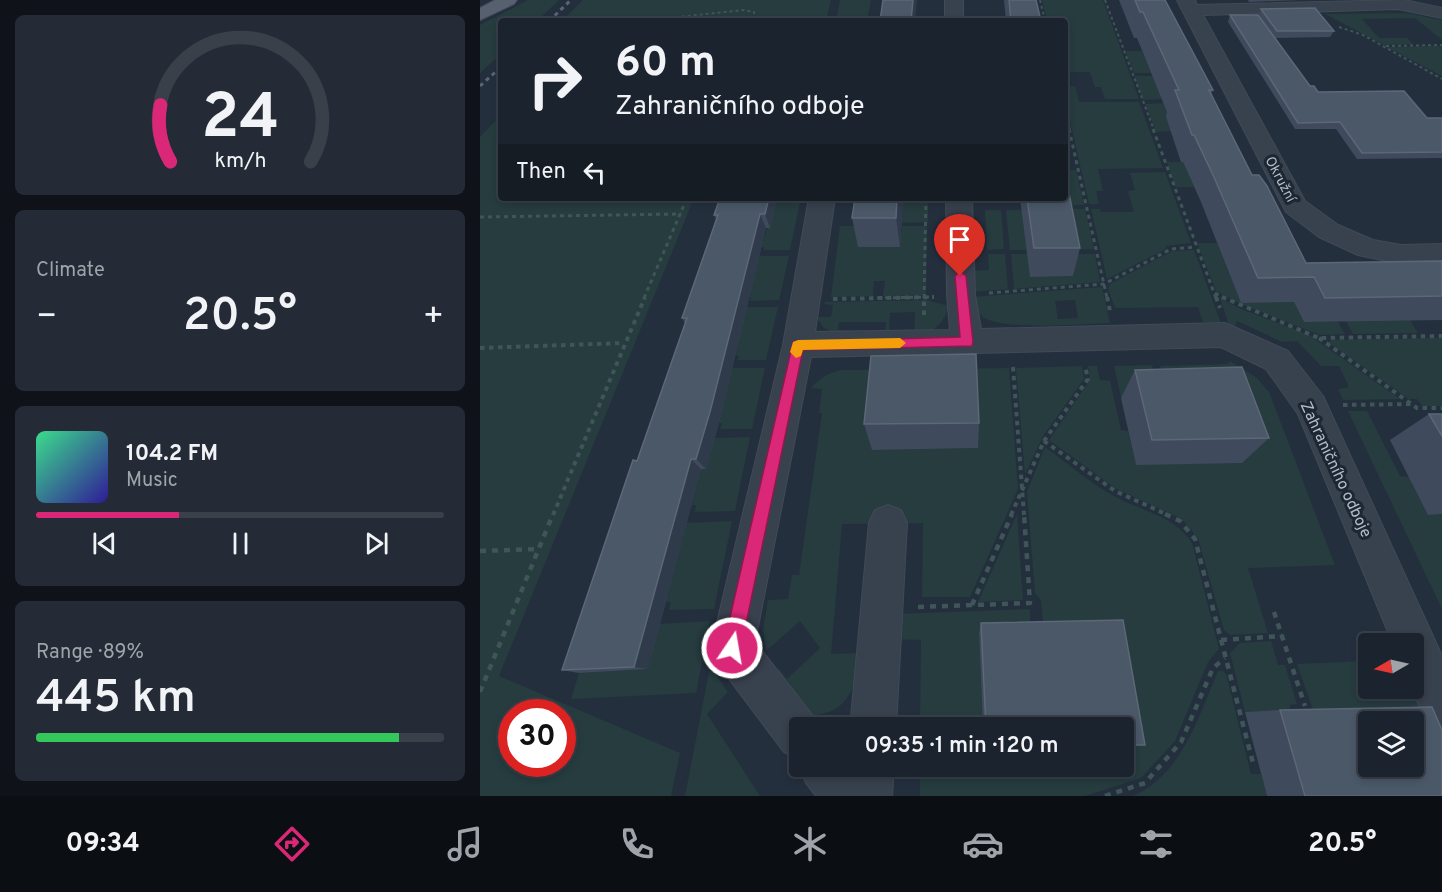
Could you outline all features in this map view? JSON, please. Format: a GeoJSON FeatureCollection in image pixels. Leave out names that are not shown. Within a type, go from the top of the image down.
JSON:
{"type":"FeatureCollection","features":[{"type":"Feature","properties":{"kind":"main road"},"geometry":{"type":"LineString","coordinates":[[480,15],[508,0]]}},
{"type":"Feature","properties":{"kind":"street"},"geometry":{"type":"LineString","coordinates":[[954,0],[954,18]]}},
{"type":"Feature","properties":{"kind":"street","name":"Okružní"},"geometry":{"type":"LineString","coordinates":[[1442,13],[1398,4],[1189,5],[1295,206],[1314,224],[1360,247],[1395,254],[1442,254]]}},
{"type":"Feature","properties":{"kind":"street"},"geometry":{"type":"LineString","coordinates":[[789,722],[732,648],[798,345],[822,201]]}},
{"type":"Feature","properties":{"kind":"street"},"geometry":{"type":"LineString","coordinates":[[958,201],[961,295],[967,342]]}},
{"type":"Feature","properties":{"kind":"street","name":"Zahraničního odboje"},"geometry":{"type":"LineString","coordinates":[[798,345],[1225,335],[1277,360],[1311,406],[1442,707]]}},
{"type":"Feature","properties":{"kind":"street"},"geometry":{"type":"LineString","coordinates":[[874,717],[888,523]]}},
{"type":"Feature","properties":{"kind":"street"},"geometry":{"type":"LineString","coordinates":[[831,777],[845,796]]}},
{"type":"Feature","properties":{"kind":"street"},"geometry":{"type":"LineString","coordinates":[[868,796],[869,777]]}},
{"type":"Feature","properties":{"kind":"path"},"geometry":{"type":"LineString","coordinates":[[1040,0],[1044,18]]}},
{"type":"Feature","properties":{"kind":"path"},"geometry":{"type":"LineString","coordinates":[[1105,0],[1215,293],[1225,326],[1225,335]]}},
{"type":"Feature","properties":{"kind":"path"},"geometry":{"type":"LineString","coordinates":[[668,18],[744,10],[754,12],[753,18]]}},
{"type":"Feature","properties":{"kind":"path"},"geometry":{"type":"LineString","coordinates":[[1332,25],[1363,35],[1442,79]]}},
{"type":"Feature","properties":{"kind":"path"},"geometry":{"type":"LineString","coordinates":[[1385,46],[1442,45]]}},
{"type":"Feature","properties":{"kind":"path"},"geometry":{"type":"LineString","coordinates":[[1068,122],[1117,338]]}},
{"type":"Feature","properties":{"kind":"path"},"geometry":{"type":"LineString","coordinates":[[480,692],[624,343],[686,201]]}},
{"type":"Feature","properties":{"kind":"path"},"geometry":{"type":"LineString","coordinates":[[924,343],[926,201]]}},
{"type":"Feature","properties":{"kind":"path"},"geometry":{"type":"LineString","coordinates":[[480,217],[681,214]]}},
{"type":"Feature","properties":{"kind":"path"},"geometry":{"type":"LineString","coordinates":[[1171,249],[1196,247]]}},
{"type":"Feature","properties":{"kind":"path"},"geometry":{"type":"LineString","coordinates":[[1215,293],[1242,307],[1319,338],[1417,408],[1442,408]]}},
{"type":"Feature","properties":{"kind":"path"},"geometry":{"type":"LineString","coordinates":[[1319,338],[1442,336]]}},
{"type":"Feature","properties":{"kind":"path"},"geometry":{"type":"LineString","coordinates":[[480,348],[624,343]]}},
{"type":"Feature","properties":{"kind":"path"},"geometry":{"type":"LineString","coordinates":[[972,605],[1044,441],[1088,379],[1085,363]]}},
{"type":"Feature","properties":{"kind":"path"},"geometry":{"type":"LineString","coordinates":[[881,609],[1030,603],[1012,365]]}},
{"type":"Feature","properties":{"kind":"path"},"geometry":{"type":"LineString","coordinates":[[1311,406],[1411,404]]}},
{"type":"Feature","properties":{"kind":"path"},"geometry":{"type":"LineString","coordinates":[[1044,441],[1114,491],[1180,521],[1195,539],[1254,767]]}},
{"type":"Feature","properties":{"kind":"path"},"geometry":{"type":"LineString","coordinates":[[480,551],[539,549]]}},
{"type":"Feature","properties":{"kind":"path"},"geometry":{"type":"LineString","coordinates":[[1274,612],[1305,706]]}},
{"type":"Feature","properties":{"kind":"path"},"geometry":{"type":"LineString","coordinates":[[1221,640],[1282,636]]}},
{"type":"Feature","properties":{"kind":"path"},"geometry":{"type":"LineString","coordinates":[[1105,796],[1145,783],[1181,742],[1213,668],[1225,658]]}},
{"type":"Feature","properties":{"kind":"green space"},"geometry":{"type":"Polygon","coordinates":[[[528,0],[559,0],[540,18],[498,18],[498,57],[480,73],[480,25],[528,0]]]}},
{"type":"Feature","properties":{"kind":"green space"},"geometry":{"type":"Polygon","coordinates":[[[583,0],[831,0],[827,18],[565,18],[583,0]]]}},
{"type":"Feature","properties":{"kind":"green space"},"geometry":{"type":"Polygon","coordinates":[[[840,0],[871,0],[868,18],[837,18],[840,0]]]}},
{"type":"Feature","properties":{"kind":"green space"},"geometry":{"type":"Polygon","coordinates":[[[1042,0],[1103,0],[1139,99],[1105,99],[1101,87],[1095,87],[1090,72],[1068,72],[1068,18],[1046,18],[1042,0]]]}},
{"type":"Feature","properties":{"kind":"green space"},"geometry":{"type":"Polygon","coordinates":[[[1406,13],[1442,20],[1442,40],[1415,18],[1362,19],[1379,38],[1407,38],[1413,44],[1384,45],[1325,14],[1406,13]]]}},
{"type":"Feature","properties":{"kind":"green space"},"geometry":{"type":"Polygon","coordinates":[[[1442,46],[1442,76],[1387,47],[1442,46]]]}},
{"type":"Feature","properties":{"kind":"green space"},"geometry":{"type":"Polygon","coordinates":[[[1125,51],[1142,51],[1151,73],[1134,73],[1125,51]]]}},
{"type":"Feature","properties":{"kind":"green space"},"geometry":{"type":"Polygon","coordinates":[[[1134,76],[1153,76],[1163,99],[1143,100],[1134,76]]]}},
{"type":"Feature","properties":{"kind":"green space"},"geometry":{"type":"Polygon","coordinates":[[[1068,84],[1069,86],[1075,86],[1079,102],[1139,102],[1163,168],[1098,169],[1103,191],[1096,191],[1099,204],[1089,204],[1068,112],[1068,84]]]}},
{"type":"Feature","properties":{"kind":"green space"},"geometry":{"type":"Polygon","coordinates":[[[1164,103],[1171,131],[1156,132],[1145,104],[1164,103]]]}},
{"type":"Feature","properties":{"kind":"green space"},"geometry":{"type":"Polygon","coordinates":[[[498,118],[498,201],[693,201],[499,676],[553,699],[498,699],[498,777],[576,777],[576,709],[680,753],[671,796],[480,796],[480,137],[498,118]]]}},
{"type":"Feature","properties":{"kind":"green space"},"geometry":{"type":"Polygon","coordinates":[[[1167,162],[1183,162],[1194,187],[1175,187],[1167,162]]]}},
{"type":"Feature","properties":{"kind":"green space"},"geometry":{"type":"Polygon","coordinates":[[[1068,170],[1076,170],[1084,205],[1061,206],[1064,201],[1068,201],[1068,170]]]}},
{"type":"Feature","properties":{"kind":"green space"},"geometry":{"type":"Polygon","coordinates":[[[1165,172],[1191,243],[1166,246],[1166,249],[1107,279],[1091,209],[1100,209],[1101,212],[1134,212],[1128,191],[1135,190],[1130,173],[1165,172]]]}},
{"type":"Feature","properties":{"kind":"green space"},"geometry":{"type":"Polygon","coordinates":[[[777,201],[800,202],[790,250],[764,250],[764,247],[761,247],[777,201]]]}},
{"type":"Feature","properties":{"kind":"green space"},"geometry":{"type":"Polygon","coordinates":[[[903,201],[928,201],[928,222],[902,223],[903,201]]]}},
{"type":"Feature","properties":{"kind":"green space"},"geometry":{"type":"Polygon","coordinates":[[[1062,209],[1085,209],[1094,249],[1069,250],[1062,209]]]}},
{"type":"Feature","properties":{"kind":"green space"},"geometry":{"type":"Polygon","coordinates":[[[985,210],[1001,210],[1004,249],[987,250],[985,210]]]}},
{"type":"Feature","properties":{"kind":"green space"},"geometry":{"type":"Polygon","coordinates":[[[1006,210],[1022,210],[1027,250],[1010,250],[1006,210]]]}},
{"type":"Feature","properties":{"kind":"green space"},"geometry":{"type":"Polygon","coordinates":[[[840,226],[861,226],[899,247],[902,226],[927,226],[926,295],[883,296],[885,281],[874,281],[873,296],[831,297],[840,226]]]}},
{"type":"Feature","properties":{"kind":"green space"},"geometry":{"type":"Polygon","coordinates":[[[1197,243],[1217,243],[1241,303],[1294,302],[1304,322],[1338,322],[1345,334],[1320,335],[1241,304],[1216,291],[1197,243]]]}},
{"type":"Feature","properties":{"kind":"green space"},"geometry":{"type":"Polygon","coordinates":[[[1194,250],[1221,323],[1203,322],[1198,307],[1115,308],[1108,289],[1110,284],[1172,251],[1194,250]]]}},
{"type":"Feature","properties":{"kind":"green space"},"geometry":{"type":"Polygon","coordinates":[[[988,254],[1005,254],[1008,289],[971,292],[970,271],[989,270],[988,254]]]}},
{"type":"Feature","properties":{"kind":"green space"},"geometry":{"type":"Polygon","coordinates":[[[1011,254],[1028,254],[1030,277],[1074,275],[1070,254],[1095,254],[1100,282],[1014,289],[1011,254]]]}},
{"type":"Feature","properties":{"kind":"green space"},"geometry":{"type":"Polygon","coordinates":[[[759,256],[789,256],[779,300],[750,301],[751,297],[748,297],[759,256]]]}},
{"type":"Feature","properties":{"kind":"green space"},"geometry":{"type":"Polygon","coordinates":[[[1102,287],[1110,323],[1044,326],[1007,324],[983,317],[974,305],[972,297],[1102,287]],[[1075,300],[1055,301],[1058,319],[1078,318],[1075,300]]]}},
{"type":"Feature","properties":{"kind":"green space"},"geometry":{"type":"Polygon","coordinates":[[[1220,298],[1241,309],[1309,335],[1400,399],[1343,400],[1338,389],[1349,387],[1339,366],[1321,366],[1297,341],[1282,342],[1237,321],[1234,327],[1229,325],[1220,298]]]}},
{"type":"Feature","properties":{"kind":"green space"},"geometry":{"type":"Polygon","coordinates":[[[926,300],[949,306],[944,318],[936,327],[914,337],[915,312],[890,313],[889,338],[885,338],[886,322],[839,322],[838,330],[846,330],[845,338],[824,328],[816,317],[831,317],[833,305],[824,304],[825,302],[926,300]]]}},
{"type":"Feature","properties":{"kind":"green space"},"geometry":{"type":"Polygon","coordinates":[[[745,307],[778,307],[766,360],[738,360],[739,356],[736,355],[745,307]]]}},
{"type":"Feature","properties":{"kind":"green space"},"geometry":{"type":"Polygon","coordinates":[[[1410,320],[1418,333],[1353,334],[1346,321],[1410,320]]]}},
{"type":"Feature","properties":{"kind":"green space"},"geometry":{"type":"Polygon","coordinates":[[[1442,338],[1442,406],[1422,406],[1417,399],[1409,399],[1329,343],[1332,340],[1442,338]]]}},
{"type":"Feature","properties":{"kind":"green space"},"geometry":{"type":"Polygon","coordinates":[[[1230,361],[1257,378],[1269,392],[1335,565],[1248,568],[1268,633],[1230,635],[1224,630],[1198,538],[1182,519],[1115,488],[1049,440],[1090,380],[1088,366],[1097,366],[1100,380],[1110,381],[1121,430],[1128,431],[1136,465],[1170,397],[1160,366],[1228,364],[1230,361]]]}},
{"type":"Feature","properties":{"kind":"green space"},"geometry":{"type":"Polygon","coordinates":[[[1152,365],[1160,394],[1155,398],[1121,398],[1114,366],[1152,365]]]}},
{"type":"Feature","properties":{"kind":"green space"},"geometry":{"type":"Polygon","coordinates":[[[1082,366],[1084,379],[1043,436],[1025,474],[1016,368],[1082,366]]]}},
{"type":"Feature","properties":{"kind":"green space"},"geometry":{"type":"Polygon","coordinates":[[[732,368],[765,368],[752,429],[720,429],[722,423],[719,423],[732,368]]]}},
{"type":"Feature","properties":{"kind":"green space"},"geometry":{"type":"Polygon","coordinates":[[[1009,368],[1018,489],[970,597],[922,597],[923,523],[842,524],[831,654],[859,653],[857,672],[852,690],[842,704],[819,715],[802,712],[774,674],[779,669],[787,679],[820,648],[800,621],[766,651],[763,630],[768,600],[788,599],[792,575],[799,575],[822,413],[819,413],[822,389],[811,388],[824,376],[841,370],[918,370],[872,450],[977,448],[927,369],[1009,368]]]}},
{"type":"Feature","properties":{"kind":"green space"},"geometry":{"type":"Polygon","coordinates":[[[1348,411],[1367,411],[1400,476],[1409,477],[1428,515],[1442,514],[1442,609],[1348,411]]]}},
{"type":"Feature","properties":{"kind":"green space"},"geometry":{"type":"Polygon","coordinates":[[[750,437],[735,511],[695,512],[696,505],[692,505],[701,469],[706,469],[714,438],[750,437]]]}},
{"type":"Feature","properties":{"kind":"green space"},"geometry":{"type":"Polygon","coordinates":[[[1045,447],[1108,493],[1168,520],[1176,526],[1192,543],[1219,649],[1208,662],[1175,741],[1141,778],[1085,796],[920,796],[920,777],[1134,777],[1134,717],[1115,717],[1044,632],[1041,600],[1035,593],[1027,492],[1045,447]]]}},
{"type":"Feature","properties":{"kind":"green space"},"geometry":{"type":"Polygon","coordinates":[[[1017,514],[1023,600],[978,602],[1017,514]]]}},
{"type":"Feature","properties":{"kind":"green space"},"geometry":{"type":"Polygon","coordinates":[[[732,521],[714,609],[669,610],[671,602],[666,602],[686,523],[732,521]]]}},
{"type":"Feature","properties":{"kind":"green space"},"geometry":{"type":"Polygon","coordinates":[[[1030,609],[1030,628],[979,634],[983,717],[920,717],[921,640],[892,639],[894,614],[1030,609]]]}},
{"type":"Feature","properties":{"kind":"green space"},"geometry":{"type":"Polygon","coordinates":[[[710,621],[696,693],[571,699],[579,673],[648,669],[659,624],[710,621]]]}},
{"type":"Feature","properties":{"kind":"green space"},"geometry":{"type":"Polygon","coordinates":[[[1271,641],[1278,665],[1285,665],[1297,704],[1290,705],[1290,711],[1245,712],[1230,653],[1240,643],[1271,641]]]}},
{"type":"Feature","properties":{"kind":"green space"},"geometry":{"type":"Polygon","coordinates":[[[1358,661],[1358,699],[1418,699],[1423,711],[1358,711],[1358,715],[1313,710],[1297,664],[1358,661]]]}},
{"type":"Feature","properties":{"kind":"green space"},"geometry":{"type":"Polygon","coordinates":[[[710,667],[728,692],[707,714],[760,796],[685,796],[710,667]]]}},
{"type":"Feature","properties":{"kind":"green space"},"geometry":{"type":"Polygon","coordinates":[[[1218,671],[1226,674],[1251,774],[1261,774],[1267,796],[1133,796],[1150,787],[1176,760],[1195,725],[1218,671]]]}},
{"type":"Feature","properties":{"kind":"green space"},"geometry":{"type":"Polygon","coordinates":[[[1424,715],[1426,727],[1424,741],[1424,715]]]}},
{"type":"Feature","properties":{"kind":"building"},"geometry":{"type":"Polygon","coordinates":[[[883,0],[913,0],[911,18],[880,18],[883,0]]]}},
{"type":"Feature","properties":{"kind":"building"},"geometry":{"type":"Polygon","coordinates":[[[1009,0],[1036,0],[1040,18],[1011,18],[1009,0]]]}},
{"type":"Feature","properties":{"kind":"building"},"geometry":{"type":"Polygon","coordinates":[[[1135,0],[1165,0],[1213,90],[1209,90],[1252,175],[1259,175],[1267,186],[1306,263],[1442,261],[1442,296],[1325,298],[1314,277],[1258,278],[1213,175],[1192,135],[1175,90],[1179,90],[1143,12],[1140,12],[1135,0]]]}},
{"type":"Feature","properties":{"kind":"building"},"geometry":{"type":"Polygon","coordinates":[[[1315,8],[1334,31],[1277,31],[1261,9],[1315,8]]]}},
{"type":"Feature","properties":{"kind":"building"},"geometry":{"type":"Polygon","coordinates":[[[1230,15],[1258,15],[1310,86],[1314,86],[1318,92],[1404,91],[1427,118],[1442,118],[1442,152],[1362,153],[1340,122],[1298,123],[1230,15]]]}},
{"type":"Feature","properties":{"kind":"building"},"geometry":{"type":"Polygon","coordinates":[[[1068,188],[1080,248],[1034,248],[1027,201],[1068,201],[1068,188]]]}},
{"type":"Feature","properties":{"kind":"building"},"geometry":{"type":"Polygon","coordinates":[[[719,201],[768,201],[765,214],[760,214],[710,412],[696,459],[691,459],[634,667],[562,670],[633,460],[637,461],[687,318],[682,318],[718,215],[714,215],[719,201]]]}},
{"type":"Feature","properties":{"kind":"building"},"geometry":{"type":"Polygon","coordinates":[[[855,201],[897,201],[896,218],[852,218],[855,201]]]}},
{"type":"Feature","properties":{"kind":"building"},"geometry":{"type":"Polygon","coordinates":[[[976,354],[979,423],[864,424],[871,356],[976,354]]]}},
{"type":"Feature","properties":{"kind":"building"},"geometry":{"type":"Polygon","coordinates":[[[1242,367],[1269,438],[1152,440],[1135,370],[1242,367]]]}},
{"type":"Feature","properties":{"kind":"building"},"geometry":{"type":"Polygon","coordinates":[[[1429,414],[1442,414],[1442,436],[1429,414]]]}},
{"type":"Feature","properties":{"kind":"building"},"geometry":{"type":"Polygon","coordinates":[[[1123,620],[1145,745],[1134,745],[1134,717],[985,717],[981,623],[1123,620]]]}},
{"type":"Feature","properties":{"kind":"building"},"geometry":{"type":"Polygon","coordinates":[[[1432,707],[1442,730],[1442,796],[1305,796],[1280,710],[1432,707]]]}},
{"type":"Feature","properties":{"kind":"railway"},"geometry":{"type":"LineString","coordinates":[[552,18],[571,0]]}},
{"type":"Feature","properties":{"kind":"railway"},"geometry":{"type":"LineString","coordinates":[[480,86],[498,70]]}},
{"type":"Feature","properties":{"kind":"slow traffic"},"geometry":{"type":"LineString","coordinates":[[796,352],[798,345],[900,343]]}},
{"type":"Feature","properties":{"kind":"route"},"geometry":{"type":"LineString","coordinates":[[732,648],[798,345],[967,342],[960,276]]}}]}
